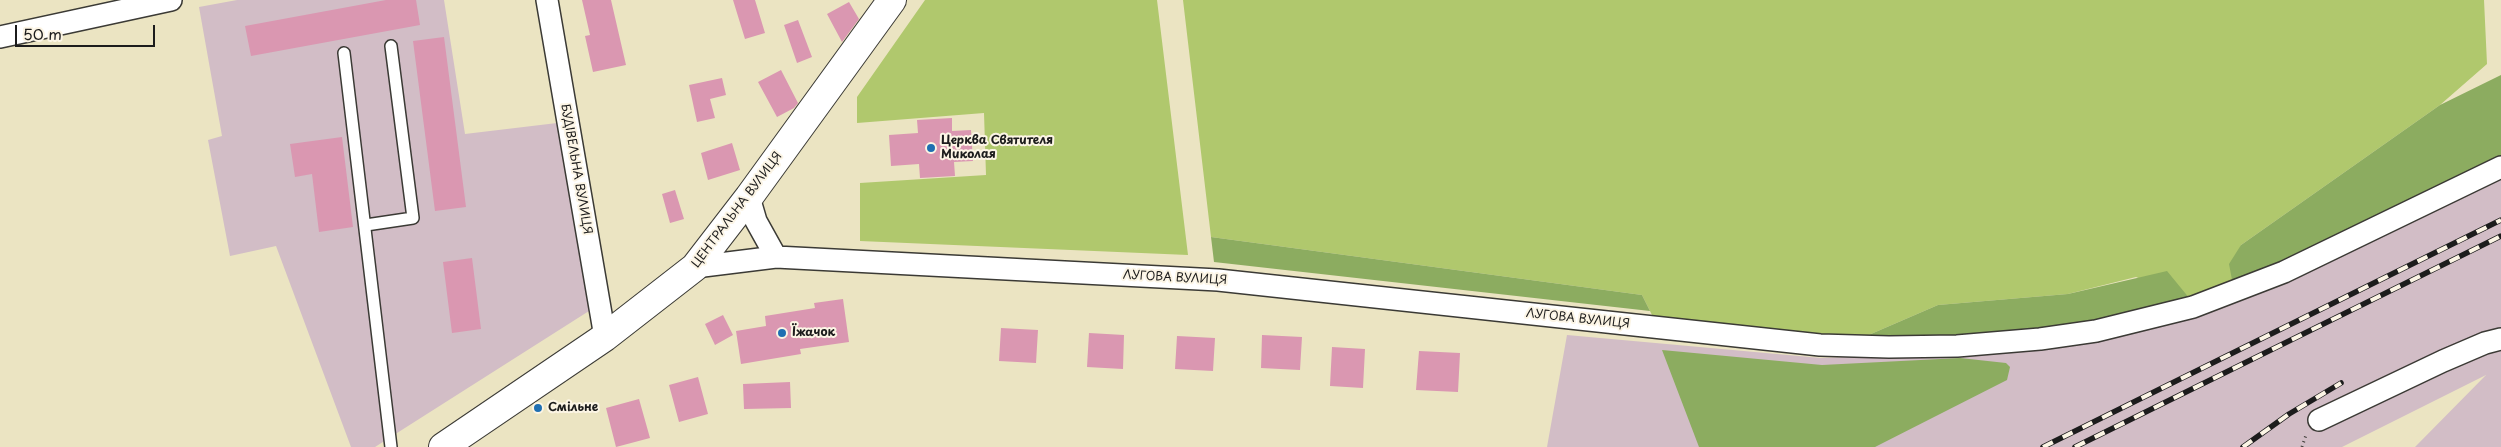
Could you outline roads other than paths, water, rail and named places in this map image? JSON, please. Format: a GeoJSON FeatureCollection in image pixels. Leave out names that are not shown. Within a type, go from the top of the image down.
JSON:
{"type":"FeatureCollection","features":[{"type":"Feature","properties":{"kind":"street"},"geometry":{"type":"LineString","coordinates":[[0,37],[171,0]]}},
{"type":"Feature","properties":{"kind":"street","name":"БУДІВЕЛЬНА ВУЛИЦЯ"},"geometry":{"type":"LineString","coordinates":[[547,0],[605,337]]}},
{"type":"Feature","properties":{"kind":"street","name":"ЦЕНТРАЛЬНА ВУЛИЦЯ"},"geometry":{"type":"LineString","coordinates":[[444,446],[605,337],[695,267],[749,197],[892,0]]}},
{"type":"Feature","properties":{"kind":"street","name":"ЛУГОВА ВУЛИЦЯ"},"geometry":{"type":"LineString","coordinates":[[695,267],[776,257],[1218,280],[1820,345],[1957,346],[2040,339],[2096,330],[2193,307],[2238,291],[2343,244],[2501,167]]}},
{"type":"Feature","properties":{"kind":"street"},"geometry":{"type":"LineString","coordinates":[[749,197],[756,221],[776,257]]}},
{"type":"Feature","properties":{"kind":"street"},"geometry":{"type":"LineString","coordinates":[[2319,420],[2443,361],[2485,343],[2501,339]]}},
{"type":"Feature","properties":{"kind":"lane"},"geometry":{"type":"LineString","coordinates":[[366,225],[413,218],[391,46]]}},
{"type":"Feature","properties":{"kind":"lane"},"geometry":{"type":"LineString","coordinates":[[344,53],[391,447]]}},
{"type":"Feature","properties":{"kind":"railway"},"geometry":{"type":"LineString","coordinates":[[2043,447],[2501,220]]}},
{"type":"Feature","properties":{"kind":"railway"},"geometry":{"type":"LineString","coordinates":[[2075,447],[2501,236]]}},
{"type":"Feature","properties":{"kind":"railway"},"geometry":{"type":"LineString","coordinates":[[2243,447],[2289,414],[2341,383]]}},
{"type":"Feature","properties":{"kind":"place","name":"Церква Святителя Миколая"},"geometry":{"type":"Point","coordinates":[931,148]}},
{"type":"Feature","properties":{"kind":"place","name":"Їжачок"},"geometry":{"type":"Point","coordinates":[782,333]}},
{"type":"Feature","properties":{"kind":"place","name":"Смільне"},"geometry":{"type":"Point","coordinates":[538,408]}}]}
